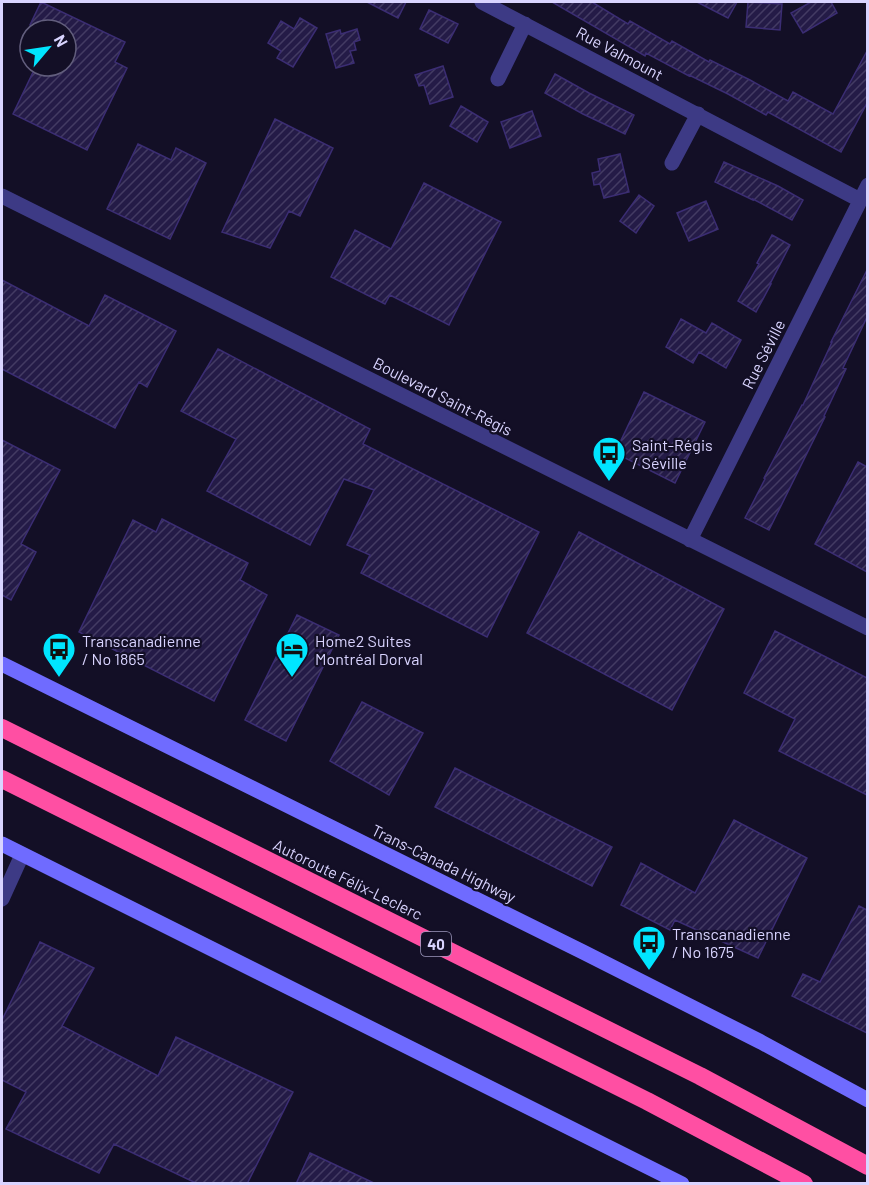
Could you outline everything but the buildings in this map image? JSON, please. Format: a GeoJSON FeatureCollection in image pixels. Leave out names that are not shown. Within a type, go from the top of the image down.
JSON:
{"type":"FeatureCollection","features":[{"type":"Feature","properties":{"kind":"highway","name":"Autoroute Félix-Leclerc"},"geometry":{"type":"LineString","coordinates":[[2,728],[690,1071],[867,1166]]}},
{"type":"Feature","properties":{"kind":"highway"},"geometry":{"type":"LineString","coordinates":[[2,779],[647,1101],[804,1184]]}},
{"type":"Feature","properties":{"kind":"main road","name":"Trans-Canada Highway"},"geometry":{"type":"LineString","coordinates":[[2,664],[761,1042],[867,1100]]}},
{"type":"Feature","properties":{"kind":"main road"},"geometry":{"type":"LineString","coordinates":[[2,844],[682,1184]]}},
{"type":"Feature","properties":{"kind":"street","name":"Rue Valmount"},"geometry":{"type":"LineString","coordinates":[[482,2],[860,200]]}},
{"type":"Feature","properties":{"kind":"street"},"geometry":{"type":"LineString","coordinates":[[498,79],[525,24]]}},
{"type":"Feature","properties":{"kind":"street"},"geometry":{"type":"LineString","coordinates":[[672,163],[698,114]]}},
{"type":"Feature","properties":{"kind":"street","name":"Rue Séville"},"geometry":{"type":"LineString","coordinates":[[690,540],[867,185]]}},
{"type":"Feature","properties":{"kind":"street","name":"Boulevard Saint-Régis"},"geometry":{"type":"LineString","coordinates":[[2,196],[867,628]]}},
{"type":"Feature","properties":{"kind":"street"},"geometry":{"type":"LineString","coordinates":[[2,899],[22,855]]}},
{"type":"Feature","properties":{"kind":"place","name":"Saint-Régis / Séville"},"geometry":{"type":"Point","coordinates":[609,482]}},
{"type":"Feature","properties":{"kind":"place","name":"Transcanadienne / No 1865"},"geometry":{"type":"Point","coordinates":[59,678]}},
{"type":"Feature","properties":{"kind":"place","name":"Home2 Suites Montréal Dorval"},"geometry":{"type":"Point","coordinates":[292,678]}},
{"type":"Feature","properties":{"kind":"place","name":"Transcanadienne / No 1675"},"geometry":{"type":"Point","coordinates":[649,971]}}]}
